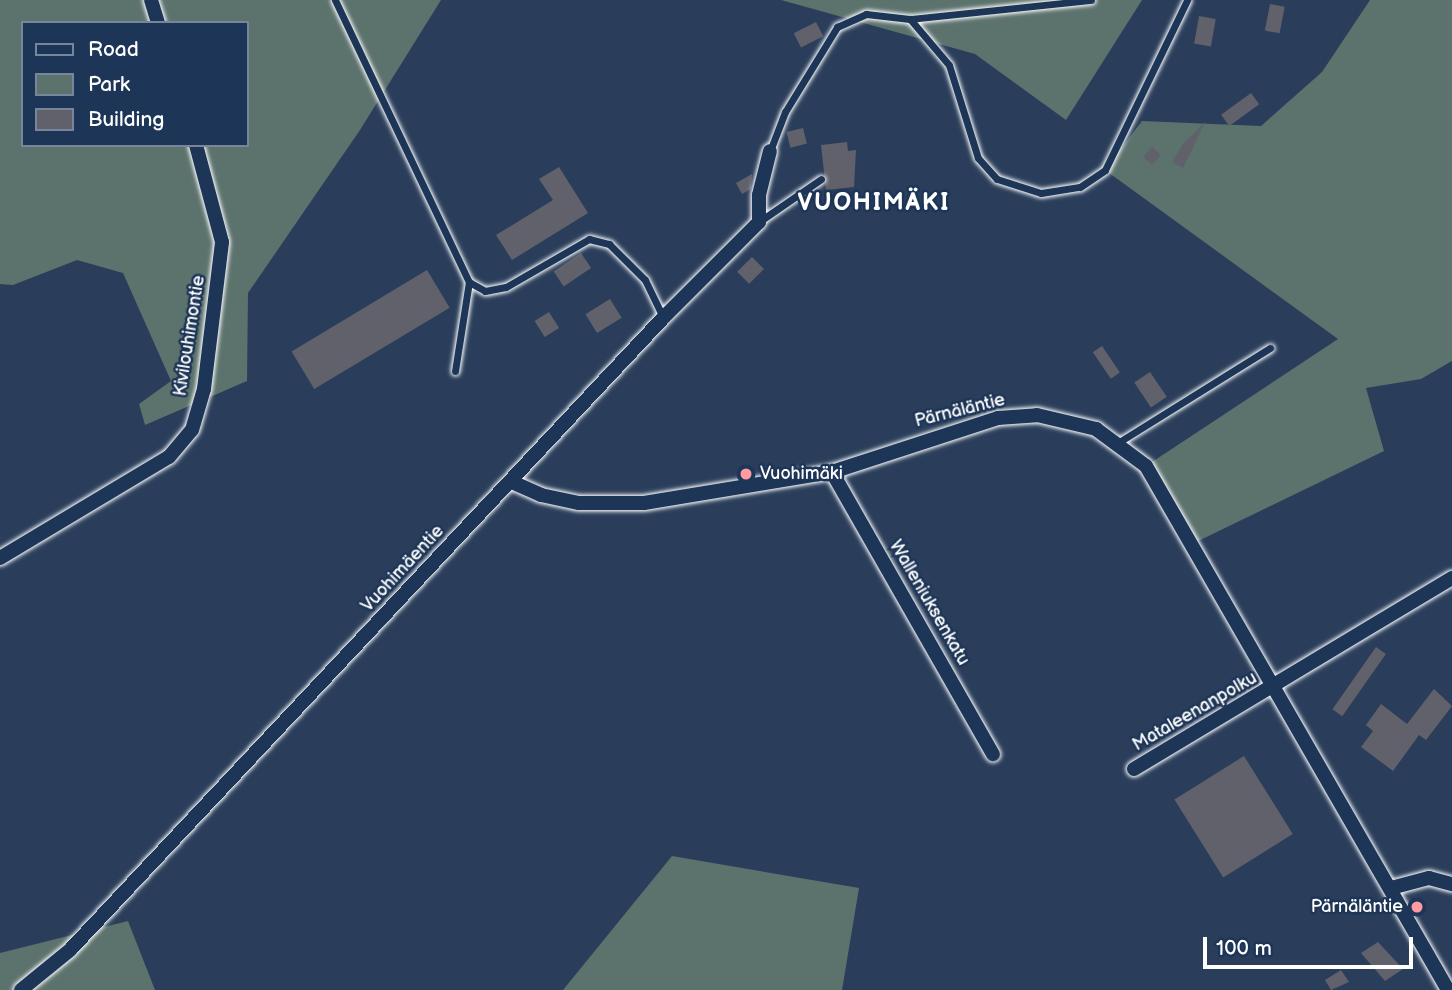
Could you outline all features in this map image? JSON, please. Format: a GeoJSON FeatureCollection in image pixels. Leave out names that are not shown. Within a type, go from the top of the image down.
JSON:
{"type":"FeatureCollection","features":[{"type":"Feature","properties":{"kind":"street"},"geometry":{"type":"LineString","coordinates":[[151,0],[157,21]]}},
{"type":"Feature","properties":{"kind":"street","name":"Kivilouhimontie"},"geometry":{"type":"LineString","coordinates":[[0,558],[169,457],[191,430],[204,390],[222,242],[197,147]]}},
{"type":"Feature","properties":{"kind":"street"},"geometry":{"type":"LineString","coordinates":[[760,222],[760,195],[770,151]]}},
{"type":"Feature","properties":{"kind":"street","name":"Vuohimäentie"},"geometry":{"type":"LineString","coordinates":[[21,990],[71,950],[663,318],[760,222]]}},
{"type":"Feature","properties":{"kind":"street","name":"Pärnäläntie"},"geometry":{"type":"LineString","coordinates":[[512,482],[541,495],[604,506],[832,471],[998,418],[1037,415],[1071,420],[1119,442],[1146,466],[1448,990]]}},
{"type":"Feature","properties":{"kind":"street","name":"Walleniuksenkatu"},"geometry":{"type":"LineString","coordinates":[[832,471],[993,754]]}},
{"type":"Feature","properties":{"kind":"street","name":"Mataleenanpolku"},"geometry":{"type":"LineString","coordinates":[[1135,769],[1274,688],[1452,578]]}},
{"type":"Feature","properties":{"kind":"street"},"geometry":{"type":"LineString","coordinates":[[1391,888],[1429,878],[1452,884]]}},
{"type":"Feature","properties":{"kind":"lane"},"geometry":{"type":"LineString","coordinates":[[335,0],[469,282],[455,371]]}},
{"type":"Feature","properties":{"kind":"lane"},"geometry":{"type":"LineString","coordinates":[[770,151],[785,112],[837,27],[866,14],[910,19],[1091,0]]}},
{"type":"Feature","properties":{"kind":"lane"},"geometry":{"type":"LineString","coordinates":[[910,19],[949,65],[978,158],[997,180],[1041,193],[1080,187],[1105,170],[1187,0]]}},
{"type":"Feature","properties":{"kind":"lane"},"geometry":{"type":"LineString","coordinates":[[760,222],[821,178]]}},
{"type":"Feature","properties":{"kind":"lane"},"geometry":{"type":"LineString","coordinates":[[469,282],[485,290],[506,287],[589,239],[609,244],[645,280],[663,318]]}},
{"type":"Feature","properties":{"kind":"lane"},"geometry":{"type":"LineString","coordinates":[[1119,442],[1270,348]]}},
{"type":"Feature","properties":{"kind":"green space"},"geometry":{"type":"Polygon","coordinates":[[[0,0],[441,0],[360,130],[248,293],[247,381],[145,425],[139,404],[171,381],[123,273],[77,260],[13,285],[0,284],[0,0]]]}},
{"type":"Feature","properties":{"kind":"green space"},"geometry":{"type":"Polygon","coordinates":[[[781,0],[1142,0],[1066,120],[975,54],[781,0]]]}},
{"type":"Feature","properties":{"kind":"green space"},"geometry":{"type":"Polygon","coordinates":[[[1370,0],[1452,0],[1452,361],[1421,379],[1366,388],[1384,451],[1192,544],[1146,466],[1338,339],[1105,170],[1142,121],[1261,126],[1322,72],[1370,0]]]}},
{"type":"Feature","properties":{"kind":"green space"},"geometry":{"type":"Polygon","coordinates":[[[672,856],[859,888],[842,990],[563,990],[672,856]]]}},
{"type":"Feature","properties":{"kind":"green space"},"geometry":{"type":"Polygon","coordinates":[[[128,921],[155,990],[0,990],[0,953],[128,921]]]}},
{"type":"Feature","properties":{"kind":"building"},"geometry":{"type":"Polygon","coordinates":[[[1270,4],[1285,7],[1280,33],[1265,31],[1270,4]]]}},
{"type":"Feature","properties":{"kind":"building"},"geometry":{"type":"Polygon","coordinates":[[[1199,16],[1216,19],[1211,47],[1194,44],[1199,16]]]}},
{"type":"Feature","properties":{"kind":"building"},"geometry":{"type":"Polygon","coordinates":[[[816,22],[823,36],[801,48],[794,33],[816,22]]]}},
{"type":"Feature","properties":{"kind":"building"},"geometry":{"type":"Polygon","coordinates":[[[1251,93],[1259,104],[1229,126],[1221,115],[1251,93]]]}},
{"type":"Feature","properties":{"kind":"building"},"geometry":{"type":"Polygon","coordinates":[[[1205,122],[1183,168],[1172,162],[1183,144],[1205,122]]]}},
{"type":"Feature","properties":{"kind":"building"},"geometry":{"type":"Polygon","coordinates":[[[803,128],[807,144],[790,148],[787,132],[803,128]]]}},
{"type":"Feature","properties":{"kind":"building"},"geometry":{"type":"Polygon","coordinates":[[[847,142],[848,151],[856,150],[854,187],[826,190],[821,145],[847,142]]]}},
{"type":"Feature","properties":{"kind":"building"},"geometry":{"type":"Polygon","coordinates":[[[1152,147],[1161,155],[1152,165],[1143,157],[1152,147]]]}},
{"type":"Feature","properties":{"kind":"building"},"geometry":{"type":"Polygon","coordinates":[[[559,167],[588,213],[512,260],[496,235],[553,200],[539,179],[559,167]]]}},
{"type":"Feature","properties":{"kind":"building"},"geometry":{"type":"Polygon","coordinates":[[[752,174],[751,189],[742,194],[736,183],[752,174]]]}},
{"type":"Feature","properties":{"kind":"building"},"geometry":{"type":"Polygon","coordinates":[[[581,253],[591,268],[564,286],[554,271],[581,253]]]}},
{"type":"Feature","properties":{"kind":"building"},"geometry":{"type":"Polygon","coordinates":[[[752,257],[764,269],[749,284],[737,272],[752,257]]]}},
{"type":"Feature","properties":{"kind":"building"},"geometry":{"type":"Polygon","coordinates":[[[427,270],[450,308],[314,389],[292,351],[427,270]]]}},
{"type":"Feature","properties":{"kind":"building"},"geometry":{"type":"Polygon","coordinates":[[[610,299],[622,318],[597,333],[585,314],[610,299]]]}},
{"type":"Feature","properties":{"kind":"building"},"geometry":{"type":"Polygon","coordinates":[[[549,312],[559,328],[545,337],[535,321],[549,312]]]}},
{"type":"Feature","properties":{"kind":"building"},"geometry":{"type":"Polygon","coordinates":[[[1102,346],[1120,373],[1111,379],[1093,352],[1102,346]]]}},
{"type":"Feature","properties":{"kind":"building"},"geometry":{"type":"Polygon","coordinates":[[[1150,372],[1167,397],[1151,407],[1134,383],[1150,372]]]}},
{"type":"Feature","properties":{"kind":"building"},"geometry":{"type":"Polygon","coordinates":[[[1376,647],[1386,654],[1342,716],[1332,709],[1376,647]]]}},
{"type":"Feature","properties":{"kind":"building"},"geometry":{"type":"Polygon","coordinates":[[[1434,689],[1452,706],[1426,740],[1419,735],[1393,771],[1361,747],[1373,731],[1366,725],[1381,704],[1407,724],[1434,689]]]}},
{"type":"Feature","properties":{"kind":"building"},"geometry":{"type":"Polygon","coordinates":[[[1244,756],[1293,834],[1223,877],[1174,799],[1244,756]]]}},
{"type":"Feature","properties":{"kind":"building"},"geometry":{"type":"Polygon","coordinates":[[[1378,942],[1403,969],[1385,981],[1361,953],[1378,942]]]}},
{"type":"Feature","properties":{"kind":"building"},"geometry":{"type":"Polygon","coordinates":[[[1341,970],[1349,982],[1331,990],[1325,980],[1341,970]]]}},
{"type":"Feature","properties":{"kind":"place","name":"Vuohimäki"},"geometry":{"type":"Point","coordinates":[746,474]}},
{"type":"Feature","properties":{"kind":"place","name":"Pärnäläntie"},"geometry":{"type":"Point","coordinates":[1417,907]}},
{"type":"Feature","properties":{"kind":"district","name":"VUOHIMÄKI"},"geometry":{"type":"Point","coordinates":[874,203]}}]}
